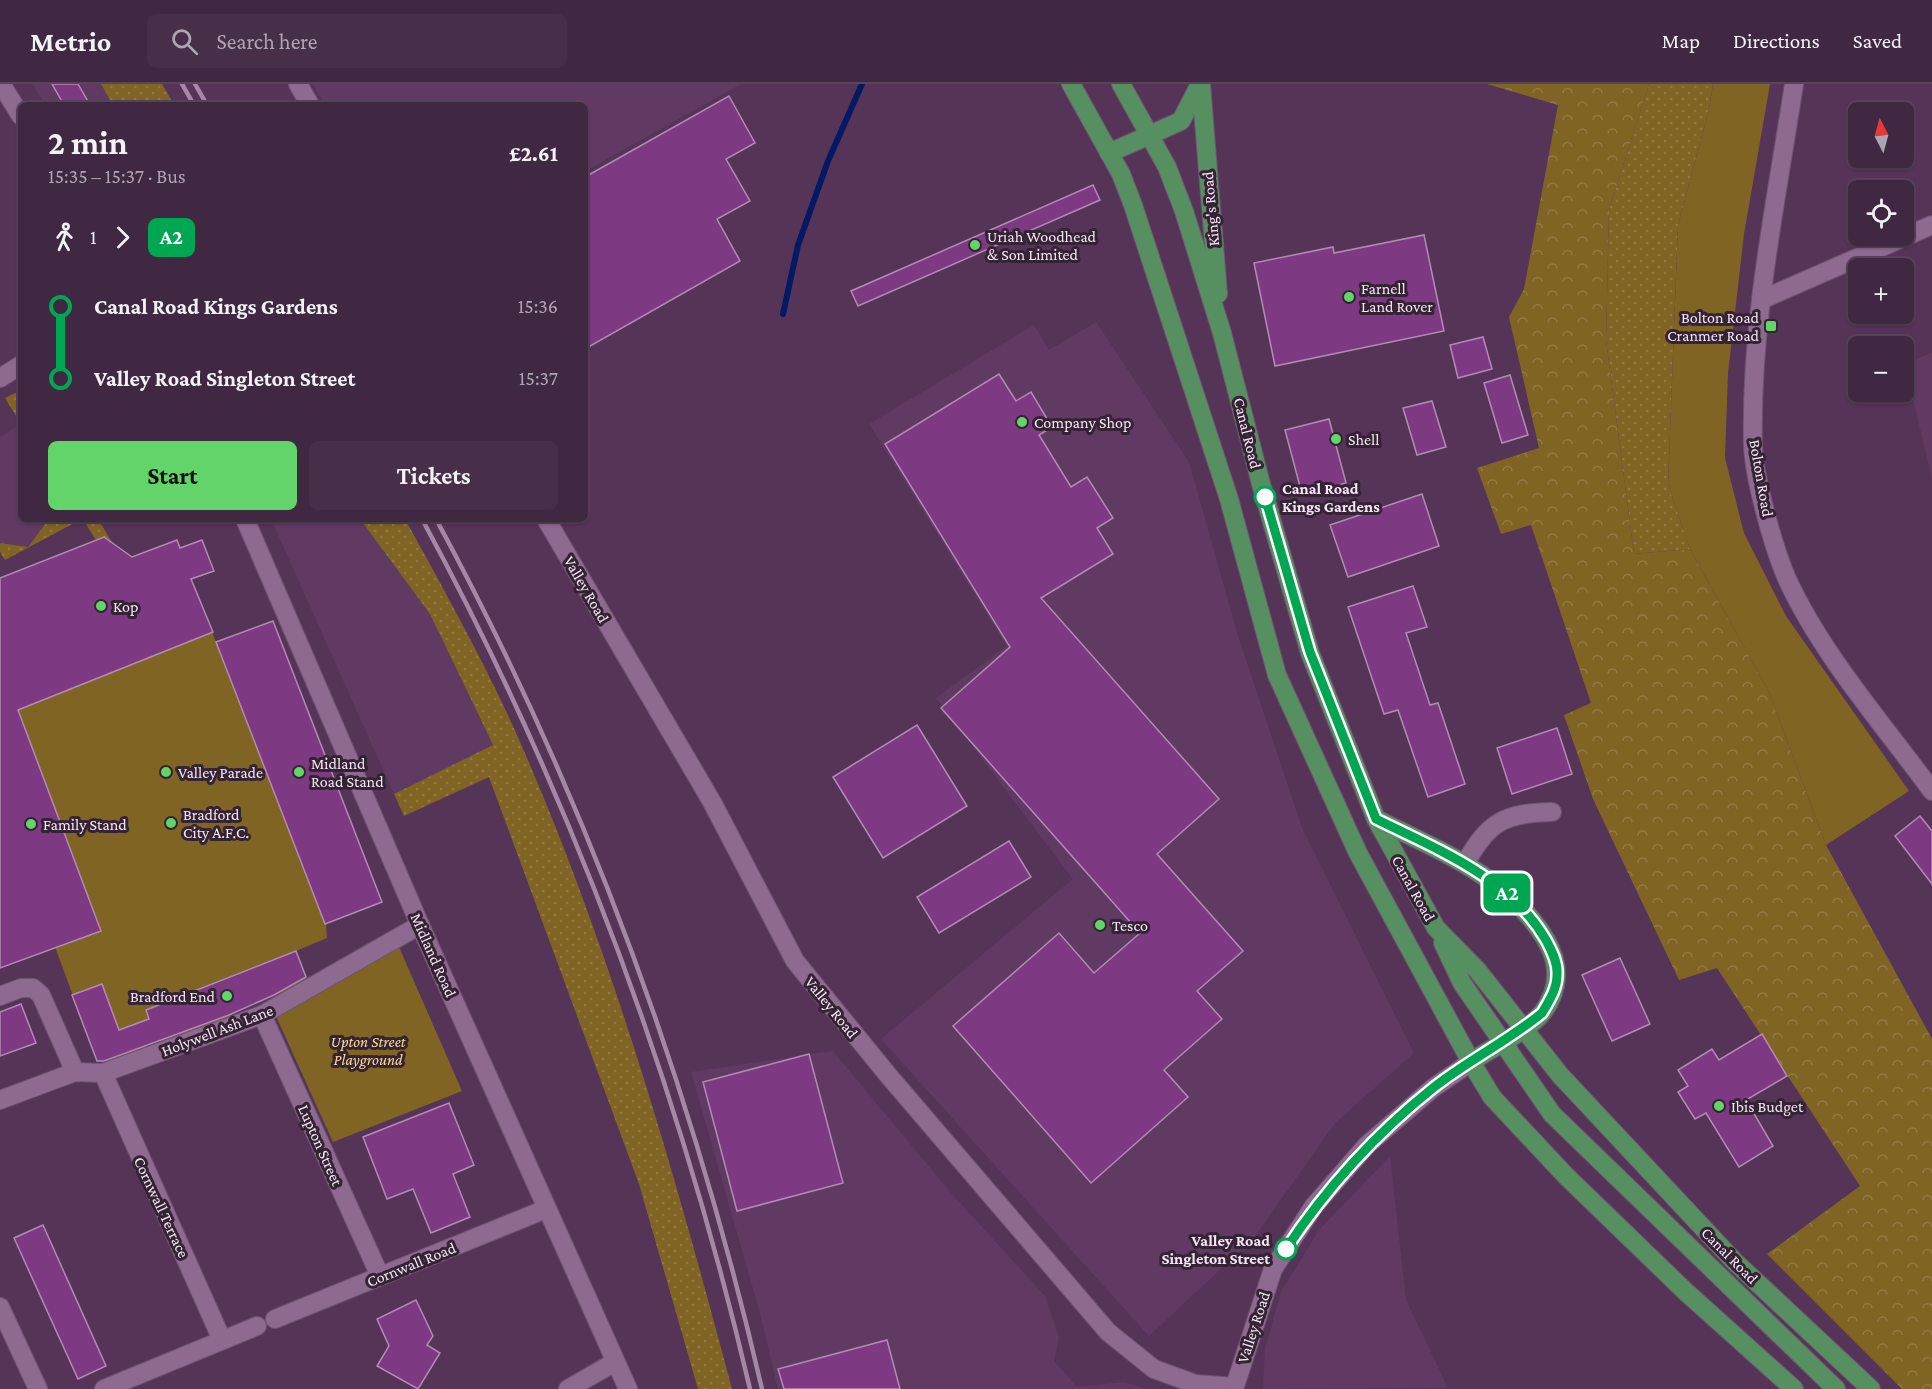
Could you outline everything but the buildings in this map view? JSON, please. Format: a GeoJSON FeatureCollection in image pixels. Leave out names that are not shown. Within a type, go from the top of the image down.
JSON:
{"type":"FeatureCollection","features":[{"type":"Feature","properties":{"kind":"main road","name":"Canal Road"},"geometry":{"type":"LineString","coordinates":[[1071,84],[1109,153],[1133,205],[1226,488],[1277,675],[1358,853],[1471,1062],[1492,1097],[1566,1176],[1686,1292],[1794,1389]]}},
{"type":"Feature","properties":{"kind":"main road","name":"Canal Road"},"geometry":{"type":"LineString","coordinates":[[1121,84],[1167,167],[1184,211],[1222,333],[1261,484],[1310,652],[1376,819],[1436,928],[1478,971],[1560,1075],[1734,1261],[1871,1389]]}},
{"type":"Feature","properties":{"kind":"main road"},"geometry":{"type":"LineString","coordinates":[[1109,153],[1150,137],[1181,121],[1200,84]]}},
{"type":"Feature","properties":{"kind":"main road","name":"King's Road"},"geometry":{"type":"LineString","coordinates":[[1200,84],[1222,333]]}},
{"type":"Feature","properties":{"kind":"main road"},"geometry":{"type":"LineString","coordinates":[[1376,819],[1465,864],[1516,899],[1535,922],[1551,949],[1557,976],[1553,995],[1542,1013],[1471,1062]]}},
{"type":"Feature","properties":{"kind":"main road"},"geometry":{"type":"LineString","coordinates":[[1436,928],[1462,983],[1552,1114],[1836,1389]]}},
{"type":"Feature","properties":{"kind":"street"},"geometry":{"type":"LineString","coordinates":[[1,84],[18,111]]}},
{"type":"Feature","properties":{"kind":"street"},"geometry":{"type":"LineString","coordinates":[[298,84],[308,102]]}},
{"type":"Feature","properties":{"kind":"street","name":"Bolton Road"},"geometry":{"type":"LineString","coordinates":[[1794,84],[1761,300],[1753,447],[1766,511],[1788,580],[1819,636],[1932,790]]}},
{"type":"Feature","properties":{"kind":"street"},"geometry":{"type":"LineString","coordinates":[[1761,300],[1932,225]]}},
{"type":"Feature","properties":{"kind":"street"},"geometry":{"type":"LineString","coordinates":[[0,378],[18,369]]}},
{"type":"Feature","properties":{"kind":"street","name":"Midland Road"},"geometry":{"type":"LineString","coordinates":[[246,522],[420,925],[628,1389]]}},
{"type":"Feature","properties":{"kind":"street","name":"Valley Road"},"geometry":{"type":"LineString","coordinates":[[548,522],[712,802],[795,961],[895,1084],[1108,1332],[1154,1369],[1195,1384],[1234,1388],[1273,1269],[1314,1206],[1367,1145],[1433,1088],[1471,1062]]}},
{"type":"Feature","properties":{"kind":"street"},"geometry":{"type":"LineString","coordinates":[[1465,864],[1480,837],[1505,817],[1523,812],[1551,812]]}},
{"type":"Feature","properties":{"kind":"street","name":"Holywell Ash Lane"},"geometry":{"type":"LineString","coordinates":[[0,1100],[75,1072],[103,1073],[262,1015],[420,925]]}},
{"type":"Feature","properties":{"kind":"street"},"geometry":{"type":"LineString","coordinates":[[0,996],[21,988],[33,988],[41,995],[75,1072]]}},
{"type":"Feature","properties":{"kind":"street","name":"Lupton Street"},"geometry":{"type":"LineString","coordinates":[[262,1015],[380,1276]]}},
{"type":"Feature","properties":{"kind":"street","name":"Cornwall Terrace"},"geometry":{"type":"LineString","coordinates":[[103,1073],[117,1109],[222,1340]]}},
{"type":"Feature","properties":{"kind":"street","name":"Cornwall Road"},"geometry":{"type":"LineString","coordinates":[[275,1318],[546,1209]]}},
{"type":"Feature","properties":{"kind":"street"},"geometry":{"type":"LineString","coordinates":[[0,1307],[38,1389]]}},
{"type":"Feature","properties":{"kind":"street"},"geometry":{"type":"LineString","coordinates":[[104,1389],[257,1326]]}},
{"type":"Feature","properties":{"kind":"street"},"geometry":{"type":"LineString","coordinates":[[568,1389],[615,1362]]}},
{"type":"Feature","properties":{"kind":"shaded area"},"geometry":{"type":"Polygon","coordinates":[[[33,84],[101,84],[111,102],[43,102],[33,84]]]}},
{"type":"Feature","properties":{"kind":"shaded area"},"geometry":{"type":"Polygon","coordinates":[[[313,84],[741,84],[588,169],[588,102],[323,102],[313,84]]]}},
{"type":"Feature","properties":{"kind":"shaded area"},"geometry":{"type":"Polygon","coordinates":[[[1096,322],[1189,462],[1238,636],[1302,828],[1414,1053],[1336,1122],[1252,1240],[1149,1336],[881,1039],[1073,879],[936,698],[1007,646],[869,424],[1034,325],[1049,350],[1096,322]]]}},
{"type":"Feature","properties":{"kind":"shaded area"},"geometry":{"type":"Polygon","coordinates":[[[1932,352],[1932,479],[1914,402],[1914,361],[1932,352]]]}},
{"type":"Feature","properties":{"kind":"shaded area"},"geometry":{"type":"Polygon","coordinates":[[[18,426],[18,522],[47,522],[28,547],[0,543],[0,437],[18,426]]]}},
{"type":"Feature","properties":{"kind":"shaded area"},"geometry":{"type":"Polygon","coordinates":[[[272,522],[362,522],[430,614],[493,746],[394,794],[272,522]]]}},
{"type":"Feature","properties":{"kind":"shaded area"},"geometry":{"type":"Polygon","coordinates":[[[833,1051],[952,1194],[1045,1296],[1059,1338],[1054,1361],[1077,1387],[1124,1382],[1146,1389],[778,1389],[760,1313],[691,1072],[833,1051]]]}},
{"type":"Feature","properties":{"kind":"shaded area"},"geometry":{"type":"Polygon","coordinates":[[[1390,1156],[1406,1300],[1448,1388],[1263,1389],[1265,1349],[1281,1292],[1319,1230],[1390,1156]]]}},
{"type":"Feature","properties":{"kind":"green space"},"geometry":{"type":"Polygon","coordinates":[[[101,84],[162,84],[172,102],[111,102],[101,84]]]}},
{"type":"Feature","properties":{"kind":"green space"},"geometry":{"type":"Polygon","coordinates":[[[1487,84],[1649,84],[1609,210],[1606,340],[1634,554],[1690,549],[1769,692],[1826,845],[1932,1039],[1932,1389],[1902,1389],[1767,1254],[1860,1186],[1717,968],[1679,980],[1593,799],[1564,715],[1591,703],[1531,525],[1501,534],[1477,468],[1539,448],[1509,317],[1524,289],[1558,105],[1487,84]]]}},
{"type":"Feature","properties":{"kind":"green space"},"geometry":{"type":"Polygon","coordinates":[[[1649,84],[1713,84],[1709,110],[1678,225],[1668,484],[1690,549],[1634,554],[1606,340],[1609,210],[1649,84]]]}},
{"type":"Feature","properties":{"kind":"green space"},"geometry":{"type":"Polygon","coordinates":[[[1713,84],[1770,84],[1744,234],[1728,373],[1725,458],[1744,533],[1786,616],[1909,791],[1826,845],[1769,692],[1690,549],[1668,484],[1678,225],[1709,110],[1713,84]]]}},
{"type":"Feature","properties":{"kind":"green space"},"geometry":{"type":"Polygon","coordinates":[[[18,392],[18,419],[5,398],[18,392]]]}},
{"type":"Feature","properties":{"kind":"green space"},"geometry":{"type":"Polygon","coordinates":[[[47,522],[76,522],[5,560],[0,552],[0,543],[28,547],[47,522]]]}},
{"type":"Feature","properties":{"kind":"green space"},"geometry":{"type":"Polygon","coordinates":[[[85,522],[100,522],[113,544],[104,537],[96,540],[85,522]]]}},
{"type":"Feature","properties":{"kind":"green space"},"geometry":{"type":"Polygon","coordinates":[[[362,522],[407,522],[477,653],[517,735],[582,895],[637,1058],[687,1223],[732,1389],[698,1389],[639,1184],[489,777],[404,816],[394,794],[493,745],[430,614],[362,522]]]}},
{"type":"Feature","properties":{"kind":"green space","name":"Valley Parade"},"geometry":{"type":"Polygon","coordinates":[[[104,537],[132,557],[177,540],[181,548],[202,540],[214,571],[191,580],[216,642],[273,621],[382,902],[326,924],[327,938],[296,951],[308,982],[229,1013],[231,1019],[181,1038],[179,1033],[174,1035],[177,1041],[163,1046],[161,1039],[146,1045],[148,1049],[119,1060],[97,1061],[55,947],[0,968],[0,578],[104,537]]]}},
{"type":"Feature","properties":{"kind":"green space","name":"Upton Street Playground"},"geometry":{"type":"Polygon","coordinates":[[[399,947],[462,1091],[333,1142],[275,1014],[399,947]]]}},
{"type":"Feature","properties":{"kind":"waterway"},"geometry":{"type":"LineString","coordinates":[[783,314],[798,245],[828,161],[862,84]]}},
{"type":"Feature","properties":{"kind":"railway"},"geometry":{"type":"LineString","coordinates":[[182,84],[192,102]]}},
{"type":"Feature","properties":{"kind":"railway"},"geometry":{"type":"LineString","coordinates":[[195,84],[205,102]]}},
{"type":"Feature","properties":{"kind":"railway"},"geometry":{"type":"LineString","coordinates":[[424,522],[476,622],[526,728],[615,943],[690,1164],[722,1276],[750,1389]]}},
{"type":"Feature","properties":{"kind":"railway"},"geometry":{"type":"LineString","coordinates":[[438,522],[490,622],[540,728],[586,835],[628,943],[667,1053],[702,1164],[734,1276],[762,1389]]}},
{"type":"Feature","properties":{"kind":"bus line","name":"A2"},"geometry":{"type":"LineString","coordinates":[[1265,497],[1310,652],[1376,819],[1465,864],[1516,899],[1535,922],[1551,949],[1557,976],[1553,995],[1542,1013],[1433,1088],[1367,1145],[1314,1206],[1286,1249]]}},
{"type":"Feature","properties":{"kind":"place","name":"Uriah Woodhead & Son Limited"},"geometry":{"type":"Point","coordinates":[975,245]}},
{"type":"Feature","properties":{"kind":"place","name":"Farnell Land Rover"},"geometry":{"type":"Point","coordinates":[1349,297]}},
{"type":"Feature","properties":{"kind":"place","name":"Bolton Road Cranmer Road"},"geometry":{"type":"Point","coordinates":[1771,326]}},
{"type":"Feature","properties":{"kind":"place","name":"Company Shop"},"geometry":{"type":"Point","coordinates":[1022,422]}},
{"type":"Feature","properties":{"kind":"place","name":"Shell"},"geometry":{"type":"Point","coordinates":[1336,439]}},
{"type":"Feature","properties":{"kind":"place","name":"Canal Road Kings Gardens"},"geometry":{"type":"Point","coordinates":[1265,497]}},
{"type":"Feature","properties":{"kind":"place","name":"Kop"},"geometry":{"type":"Point","coordinates":[101,606]}},
{"type":"Feature","properties":{"kind":"place","name":"Valley Parade"},"geometry":{"type":"Point","coordinates":[166,772]}},
{"type":"Feature","properties":{"kind":"place","name":"Midland Road Stand"},"geometry":{"type":"Point","coordinates":[299,772]}},
{"type":"Feature","properties":{"kind":"place","name":"Bradford City A.F.C."},"geometry":{"type":"Point","coordinates":[171,823]}},
{"type":"Feature","properties":{"kind":"place","name":"Family Stand"},"geometry":{"type":"Point","coordinates":[31,824]}},
{"type":"Feature","properties":{"kind":"place","name":"Tesco"},"geometry":{"type":"Point","coordinates":[1100,925]}},
{"type":"Feature","properties":{"kind":"place","name":"Bradford End"},"geometry":{"type":"Point","coordinates":[227,996]}},
{"type":"Feature","properties":{"kind":"place","name":"Ibis Budget"},"geometry":{"type":"Point","coordinates":[1719,1106]}},
{"type":"Feature","properties":{"kind":"place","name":"Valley Road Singleton Street"},"geometry":{"type":"Point","coordinates":[1286,1249]}}]}
